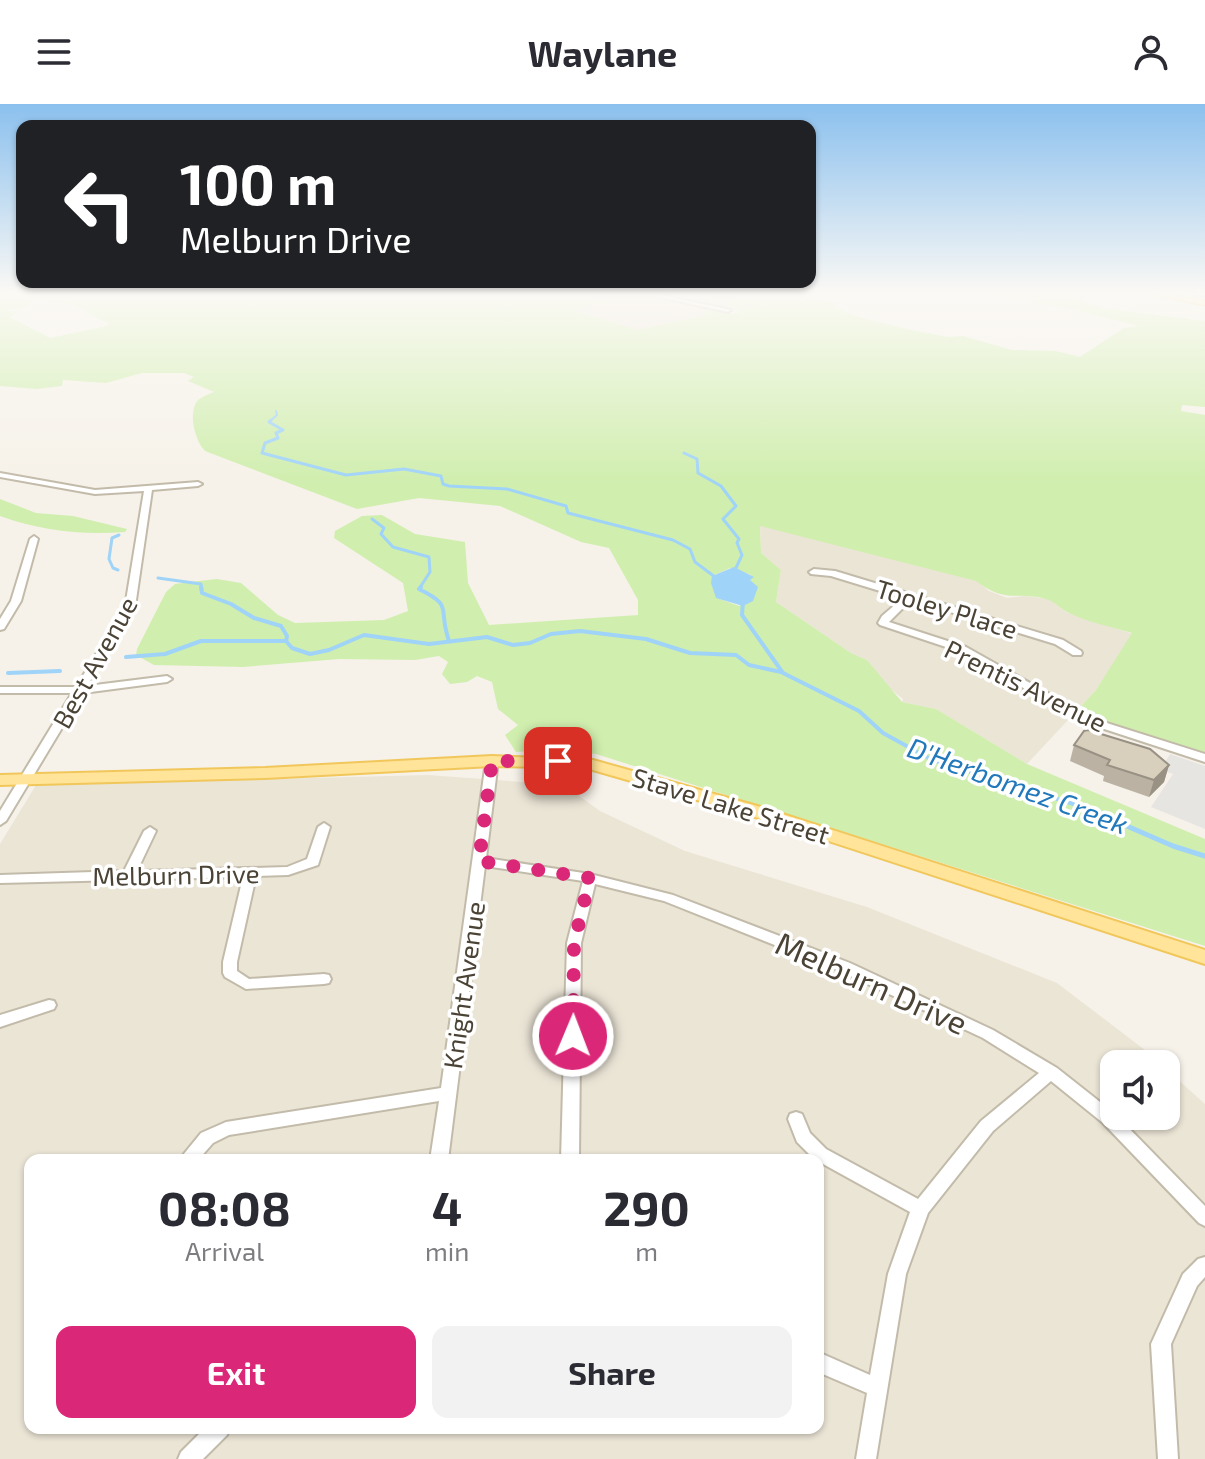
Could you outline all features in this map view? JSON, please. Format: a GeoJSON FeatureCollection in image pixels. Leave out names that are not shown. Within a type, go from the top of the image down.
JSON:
{"type":"FeatureCollection","features":[{"type":"Feature","properties":{"kind":"main road","name":"Stave Lake Street"},"geometry":{"type":"LineString","coordinates":[[0,780],[492,761],[571,762],[622,771],[755,811],[1205,957]]}},
{"type":"Feature","properties":{"kind":"street"},"geometry":{"type":"LineString","coordinates":[[0,475],[36,479],[81,491],[198,484]]}},
{"type":"Feature","properties":{"kind":"street","name":"Best Avenue"},"geometry":{"type":"LineString","coordinates":[[0,821],[28,780],[130,607],[148,489]]}},
{"type":"Feature","properties":{"kind":"street"},"geometry":{"type":"LineString","coordinates":[[0,627],[16,601],[34,539]]}},
{"type":"Feature","properties":{"kind":"street","name":"Tooley Place"},"geometry":{"type":"LineString","coordinates":[[814,572],[832,573],[1059,642],[1077,653]]}},
{"type":"Feature","properties":{"kind":"street","name":"Prentis Avenue"},"geometry":{"type":"LineString","coordinates":[[909,597],[883,623],[962,649],[1068,712],[1205,758]]}},
{"type":"Feature","properties":{"kind":"street"},"geometry":{"type":"LineString","coordinates":[[0,690],[80,690],[167,679]]}},
{"type":"Feature","properties":{"kind":"street","name":"Knight Avenue"},"geometry":{"type":"LineString","coordinates":[[440,1154],[492,761]]}},
{"type":"Feature","properties":{"kind":"street","name":"Melburn Drive"},"geometry":{"type":"LineString","coordinates":[[0,879],[299,869],[313,862],[324,827]]}},
{"type":"Feature","properties":{"kind":"street"},"geometry":{"type":"LineString","coordinates":[[129,874],[150,831]]}},
{"type":"Feature","properties":{"kind":"street","name":"Melburn Drive"},"geometry":{"type":"LineString","coordinates":[[479,861],[590,878],[668,898],[782,940],[988,1034],[1051,1072],[1109,1118],[1205,1218]]}},
{"type":"Feature","properties":{"kind":"street"},"geometry":{"type":"LineString","coordinates":[[250,873],[230,973],[246,984],[324,979]]}},
{"type":"Feature","properties":{"kind":"street"},"geometry":{"type":"LineString","coordinates":[[570,1154],[574,943],[590,878]]}},
{"type":"Feature","properties":{"kind":"street"},"geometry":{"type":"LineString","coordinates":[[0,1021],[49,1005]]}},
{"type":"Feature","properties":{"kind":"street"},"geometry":{"type":"LineString","coordinates":[[866,1459],[897,1274],[920,1209],[987,1126],[1051,1072]]}},
{"type":"Feature","properties":{"kind":"street"},"geometry":{"type":"LineString","coordinates":[[193,1154],[207,1138],[226,1129],[448,1093]]}},
{"type":"Feature","properties":{"kind":"street"},"geometry":{"type":"LineString","coordinates":[[796,1119],[803,1137],[820,1154]]}},
{"type":"Feature","properties":{"kind":"street"},"geometry":{"type":"LineString","coordinates":[[824,1156],[920,1209]]}},
{"type":"Feature","properties":{"kind":"street"},"geometry":{"type":"LineString","coordinates":[[1168,1459],[1161,1344],[1190,1280],[1205,1265]]}},
{"type":"Feature","properties":{"kind":"street"},"geometry":{"type":"LineString","coordinates":[[824,1365],[876,1387]]}},
{"type":"Feature","properties":{"kind":"street"},"geometry":{"type":"LineString","coordinates":[[188,1459],[214,1434]]}},
{"type":"Feature","properties":{"kind":"shaded area"},"geometry":{"type":"Polygon","coordinates":[[[760,525],[977,581],[989,591],[1007,598],[1050,599],[1066,612],[1133,634],[1096,690],[1027,764],[936,709],[902,702],[903,699],[887,686],[867,660],[851,653],[776,602],[781,570],[761,553],[760,525]]]}},
{"type":"Feature","properties":{"kind":"shaded area"},"geometry":{"type":"Polygon","coordinates":[[[1170,754],[1205,766],[1205,829],[1151,807],[1173,774],[1161,770],[1170,754]]]}},
{"type":"Feature","properties":{"kind":"shaded area"},"geometry":{"type":"Polygon","coordinates":[[[428,775],[564,785],[600,811],[685,851],[867,907],[1057,983],[1145,1050],[1100,1050],[1100,1130],[1180,1130],[1180,1082],[1205,1104],[1205,1459],[0,1459],[0,844],[36,785],[428,775]]]}},
{"type":"Feature","properties":{"kind":"green space"},"geometry":{"type":"Polygon","coordinates":[[[0,357],[1205,357],[1205,407],[1182,405],[1181,411],[1205,415],[1205,763],[1070,718],[1096,690],[1132,633],[1075,616],[1046,599],[1004,595],[976,581],[760,526],[761,553],[781,570],[776,602],[851,653],[867,660],[902,702],[936,709],[1027,764],[1205,839],[1205,946],[596,754],[557,749],[516,752],[505,735],[518,725],[498,709],[492,682],[477,676],[467,682],[450,684],[442,674],[448,662],[439,656],[415,660],[339,659],[243,667],[154,665],[136,655],[137,649],[166,592],[175,584],[217,579],[241,583],[278,615],[295,623],[384,620],[408,611],[403,583],[334,538],[335,531],[362,516],[382,515],[415,534],[465,542],[468,583],[489,625],[638,615],[638,600],[609,548],[581,542],[500,506],[419,498],[357,509],[205,451],[196,434],[193,413],[197,401],[214,392],[188,381],[194,377],[184,373],[142,373],[106,383],[63,380],[62,386],[37,389],[0,386],[0,357]],[[730,568],[712,576],[717,598],[739,606],[756,593],[751,575],[730,568]]]}},
{"type":"Feature","properties":{"kind":"green space"},"geometry":{"type":"Polygon","coordinates":[[[0,499],[36,513],[73,516],[127,529],[125,532],[93,533],[31,525],[0,516],[0,499]]]}},
{"type":"Feature","properties":{"kind":"water"},"geometry":{"type":"Polygon","coordinates":[[[734,567],[754,577],[750,580],[758,587],[753,601],[743,606],[716,598],[711,583],[712,576],[734,567]]]}},
{"type":"Feature","properties":{"kind":"building"},"geometry":{"type":"Polygon","coordinates":[[[1088,730],[1150,749],[1169,765],[1154,780],[1107,765],[1110,760],[1074,745],[1088,730]]]}},
{"type":"Feature","properties":{"kind":"waterway"},"geometry":{"type":"LineString","coordinates":[[269,422],[277,415],[276,411]]}},
{"type":"Feature","properties":{"kind":"waterway"},"geometry":{"type":"LineString","coordinates":[[269,422],[283,430],[276,433],[278,438],[265,443],[262,453],[346,475],[404,469],[441,476],[443,484],[449,486],[507,489],[566,506],[568,513],[673,540],[690,549],[695,562],[715,577]]}},
{"type":"Feature","properties":{"kind":"waterway","name":"D'Herbomez Creek"},"geometry":{"type":"LineString","coordinates":[[684,453],[697,459],[698,473],[721,486],[736,506],[723,519],[739,539],[737,543],[742,555],[735,570]]}},
{"type":"Feature","properties":{"kind":"waterway"},"geometry":{"type":"LineString","coordinates":[[372,519],[384,528],[381,534],[393,547],[429,557],[430,572],[419,589]]}},
{"type":"Feature","properties":{"kind":"waterway"},"geometry":{"type":"LineString","coordinates":[[118,570],[113,568],[109,559],[112,538],[119,535]]}},
{"type":"Feature","properties":{"kind":"waterway"},"geometry":{"type":"LineString","coordinates":[[158,578],[201,584],[202,589]]}},
{"type":"Feature","properties":{"kind":"waterway"},"geometry":{"type":"LineString","coordinates":[[201,587],[202,593],[231,604],[254,618],[281,626],[287,636],[286,641]]}},
{"type":"Feature","properties":{"kind":"waterway"},"geometry":{"type":"LineString","coordinates":[[419,589],[441,604],[449,641]]}},
{"type":"Feature","properties":{"kind":"waterway","name":"D'Herbomez Creek"},"geometry":{"type":"LineString","coordinates":[[743,601],[742,615],[783,673],[859,711],[883,733],[932,760],[1080,806]]}},
{"type":"Feature","properties":{"kind":"waterway"},"geometry":{"type":"LineString","coordinates":[[286,641],[292,648],[310,654],[329,650],[364,635],[429,644],[487,637],[513,645],[530,643],[551,634],[580,631],[646,639],[690,653],[736,655],[749,665],[781,672]]}},
{"type":"Feature","properties":{"kind":"waterway"},"geometry":{"type":"LineString","coordinates":[[126,657],[165,654],[201,641],[286,641]]}},
{"type":"Feature","properties":{"kind":"waterway"},"geometry":{"type":"LineString","coordinates":[[8,673],[60,671]]}},
{"type":"Feature","properties":{"kind":"waterway","name":"D'Herbomez Creek"},"geometry":{"type":"LineString","coordinates":[[1076,804],[1173,846],[1205,856]]}},
{"type":"Feature","properties":{"kind":"route"},"geometry":{"type":"LineString","coordinates":[[558,761],[492,761],[479,861],[590,878],[574,943],[573,1036]]}}]}
